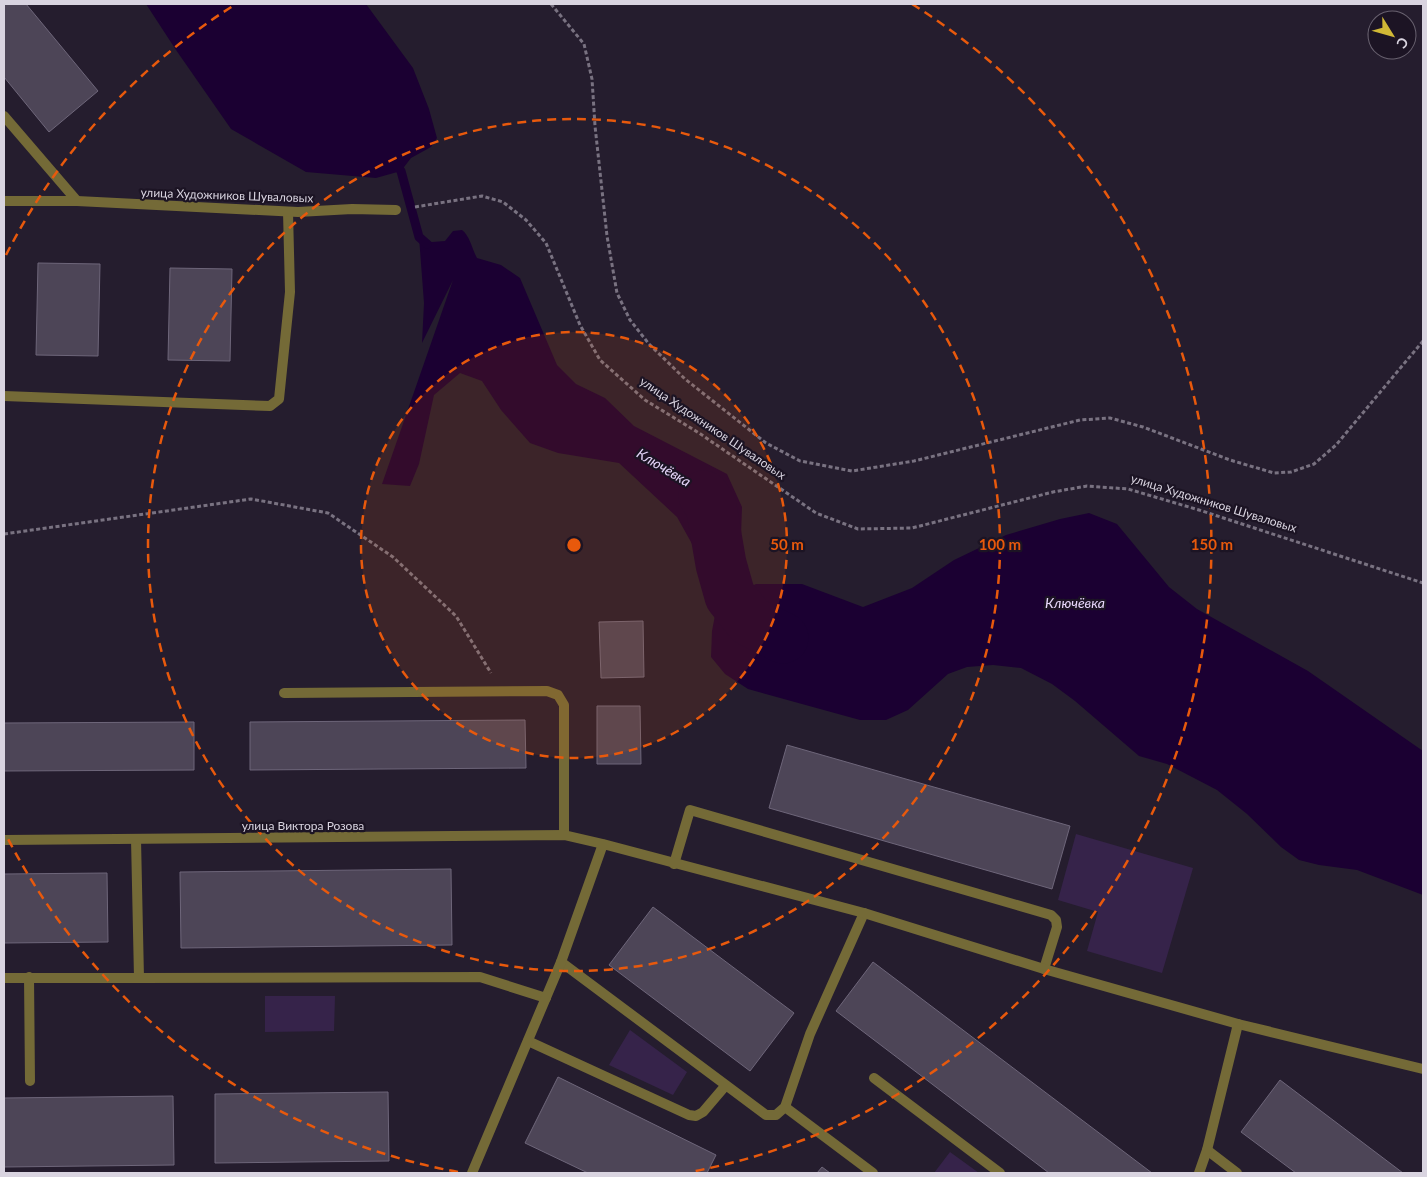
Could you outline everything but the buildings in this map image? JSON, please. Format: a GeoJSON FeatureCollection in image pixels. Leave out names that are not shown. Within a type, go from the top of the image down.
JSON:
{"type":"FeatureCollection","features":[{"type":"Feature","properties":{"kind":"street"},"geometry":{"type":"LineString","coordinates":[[4,116],[76,201]]}},
{"type":"Feature","properties":{"kind":"street","name":"улица Художников Шуваловых"},"geometry":{"type":"LineString","coordinates":[[4,201],[76,201],[288,212],[352,209],[396,210]]}},
{"type":"Feature","properties":{"kind":"street"},"geometry":{"type":"LineString","coordinates":[[4,396],[270,406],[279,399],[290,292],[288,212]]}},
{"type":"Feature","properties":{"kind":"street"},"geometry":{"type":"LineString","coordinates":[[284,693],[547,691],[558,695],[564,705],[564,836]]}},
{"type":"Feature","properties":{"kind":"street"},"geometry":{"type":"LineString","coordinates":[[674,864],[690,810],[1051,915],[1056,920],[1057,927],[1044,969]]}},
{"type":"Feature","properties":{"kind":"street","name":"улица Виктора Розова"},"geometry":{"type":"LineString","coordinates":[[4,840],[564,836],[602,844],[864,913],[1044,969],[1238,1024],[1423,1069]]}},
{"type":"Feature","properties":{"kind":"street"},"geometry":{"type":"LineString","coordinates":[[136,840],[139,978]]}},
{"type":"Feature","properties":{"kind":"street"},"geometry":{"type":"LineString","coordinates":[[472,1173],[561,962],[602,844]]}},
{"type":"Feature","properties":{"kind":"street"},"geometry":{"type":"LineString","coordinates":[[561,962],[766,1115],[776,1115],[785,1107],[810,1034],[864,913]]}},
{"type":"Feature","properties":{"kind":"street"},"geometry":{"type":"LineString","coordinates":[[30,977],[30,1081]]}},
{"type":"Feature","properties":{"kind":"street"},"geometry":{"type":"LineString","coordinates":[[4,978],[480,977],[546,998]]}},
{"type":"Feature","properties":{"kind":"street"},"geometry":{"type":"LineString","coordinates":[[1200,1173],[1238,1024]]}},
{"type":"Feature","properties":{"kind":"street"},"geometry":{"type":"LineString","coordinates":[[528,1041],[689,1115],[696,1116],[703,1112],[726,1085]]}},
{"type":"Feature","properties":{"kind":"street"},"geometry":{"type":"LineString","coordinates":[[874,1078],[1000,1173]]}},
{"type":"Feature","properties":{"kind":"street"},"geometry":{"type":"LineString","coordinates":[[785,1107],[873,1173]]}},
{"type":"Feature","properties":{"kind":"street"},"geometry":{"type":"LineString","coordinates":[[1207,1150],[1238,1173]]}},
{"type":"Feature","properties":{"kind":"path"},"geometry":{"type":"LineString","coordinates":[[551,4],[584,44],[592,79],[607,236],[617,293],[630,320],[649,344],[685,379],[766,443],[800,461],[852,471],[914,461],[1080,420],[1110,418],[1143,427],[1230,460],[1274,473],[1291,472],[1314,464],[1336,445],[1423,341]]}},
{"type":"Feature","properties":{"kind":"path","name":"улица Художников Шуваловых"},"geometry":{"type":"LineString","coordinates":[[396,210],[482,196],[503,202],[526,220],[546,243],[580,325],[600,360],[645,400],[698,433],[816,513],[858,529],[912,528],[1053,492],[1087,486],[1128,489],[1199,510],[1423,583]]}},
{"type":"Feature","properties":{"kind":"path"},"geometry":{"type":"LineString","coordinates":[[4,534],[251,499],[328,512],[394,557],[456,616],[502,692]]}},
{"type":"Feature","properties":{"kind":"shaded area"},"geometry":{"type":"Polygon","coordinates":[[[1076,834],[1193,868],[1162,973],[1087,951],[1098,912],[1058,900],[1076,834]]]}},
{"type":"Feature","properties":{"kind":"shaded area"},"geometry":{"type":"Polygon","coordinates":[[[265,996],[335,996],[334,1031],[265,1032],[265,996]]]}},
{"type":"Feature","properties":{"kind":"shaded area"},"geometry":{"type":"Polygon","coordinates":[[[630,1030],[687,1072],[673,1095],[609,1065],[630,1030]]]}},
{"type":"Feature","properties":{"kind":"shaded area"},"geometry":{"type":"Polygon","coordinates":[[[950,1152],[979,1173],[934,1173],[950,1152]]]}},
{"type":"Feature","properties":{"kind":"water"},"geometry":{"type":"Polygon","coordinates":[[[146,4],[366,4],[413,68],[429,109],[437,138],[431,147],[411,158],[401,171],[376,178],[306,172],[231,129],[146,4]]]}},
{"type":"Feature","properties":{"kind":"water","name":"Ключёвка"},"geometry":{"type":"Polygon","coordinates":[[[462,230],[469,239],[477,258],[501,265],[520,278],[557,365],[576,384],[605,398],[634,426],[727,474],[742,507],[741,536],[734,553],[721,564],[708,563],[696,551],[677,517],[619,463],[558,453],[530,443],[501,410],[482,381],[460,373],[434,395],[419,464],[410,486],[382,484],[453,280],[422,343],[424,303],[419,237],[432,242],[445,241],[453,231],[462,230]]]}},
{"type":"Feature","properties":{"kind":"water","name":"Ключёвка"},"geometry":{"type":"Polygon","coordinates":[[[1089,513],[1117,524],[1169,587],[1197,609],[1308,671],[1423,751],[1423,895],[1357,870],[1319,865],[1299,860],[1281,847],[1247,814],[1217,790],[1167,764],[1139,756],[1075,701],[1052,684],[1021,668],[993,665],[967,667],[948,674],[908,710],[886,720],[860,720],[748,689],[725,674],[711,657],[712,631],[716,610],[730,596],[756,584],[802,584],[863,607],[912,588],[954,560],[1006,535],[1060,519],[1089,513]]]}},
{"type":"Feature","properties":{"kind":"waterway"},"geometry":{"type":"LineString","coordinates":[[394,162],[401,171],[419,237],[427,244]]}},
{"type":"Feature","properties":{"kind":"waterway","name":"Ключёвка"},"geometry":{"type":"LineString","coordinates":[[704,496],[711,506],[721,564],[730,596],[750,621],[783,638]]}}]}
